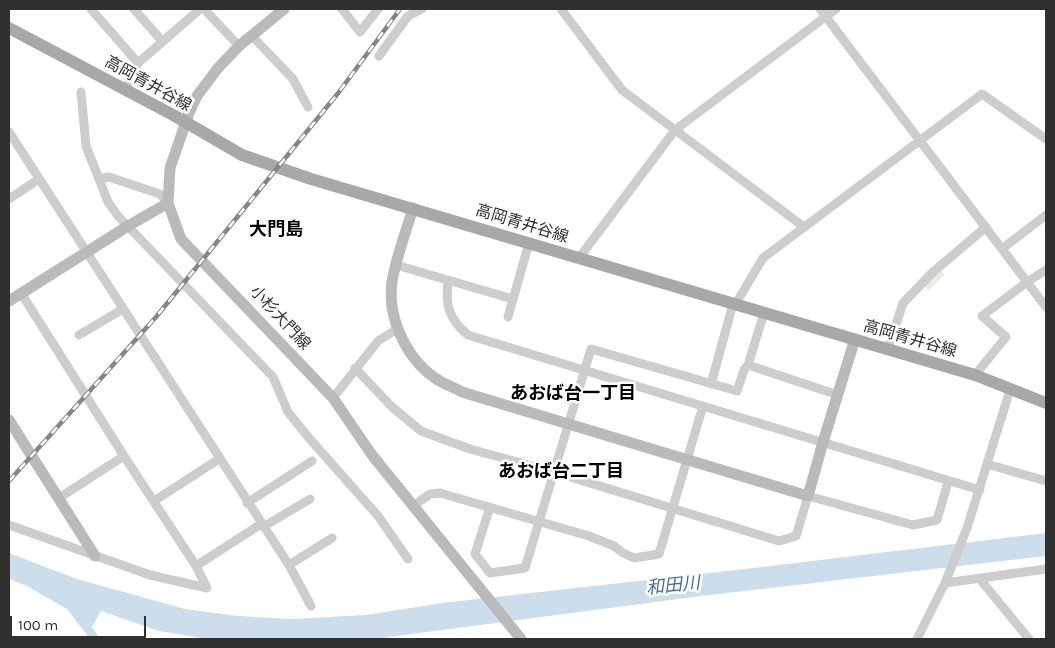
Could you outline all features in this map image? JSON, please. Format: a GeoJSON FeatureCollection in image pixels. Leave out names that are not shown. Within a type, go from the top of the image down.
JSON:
{"type":"FeatureCollection","features":[{"type":"Feature","properties":{"kind":"main road","name":"高岡青井谷線"},"geometry":{"type":"LineString","coordinates":[[9,28],[73,61],[242,155],[311,179],[975,375],[1010,390],[1046,402]]}},
{"type":"Feature","properties":{"kind":"street"},"geometry":{"type":"LineString","coordinates":[[91,9],[138,63]]}},
{"type":"Feature","properties":{"kind":"street"},"geometry":{"type":"LineString","coordinates":[[134,9],[162,41]]}},
{"type":"Feature","properties":{"kind":"street"},"geometry":{"type":"LineString","coordinates":[[125,91],[138,63],[202,9],[239,46]]}},
{"type":"Feature","properties":{"kind":"street","name":"小杉大門線"},"geometry":{"type":"LineString","coordinates":[[284,9],[239,46],[218,68],[197,96],[189,113],[170,168],[168,203],[182,239],[333,398],[372,455],[517,635]]}},
{"type":"Feature","properties":{"kind":"street"},"geometry":{"type":"LineString","coordinates":[[342,9],[360,32],[378,9]]}},
{"type":"Feature","properties":{"kind":"street"},"geometry":{"type":"LineString","coordinates":[[379,56],[408,16],[422,9]]}},
{"type":"Feature","properties":{"kind":"street"},"geometry":{"type":"LineString","coordinates":[[561,9],[622,90],[804,227]]}},
{"type":"Feature","properties":{"kind":"street"},"geometry":{"type":"LineString","coordinates":[[579,258],[675,130],[823,13],[836,9]]}},
{"type":"Feature","properties":{"kind":"street"},"geometry":{"type":"LineString","coordinates":[[823,13],[1046,307]]}},
{"type":"Feature","properties":{"kind":"street"},"geometry":{"type":"LineString","coordinates":[[252,36],[293,79],[308,107]]}},
{"type":"Feature","properties":{"kind":"street"},"geometry":{"type":"LineString","coordinates":[[81,92],[86,146],[108,202],[118,216],[269,372],[288,412],[378,516],[408,559]]}},
{"type":"Feature","properties":{"kind":"street"},"geometry":{"type":"LineString","coordinates":[[711,384],[734,305],[760,260],[982,94],[1046,139]]}},
{"type":"Feature","properties":{"kind":"street"},"geometry":{"type":"LineString","coordinates":[[10,137],[289,565],[311,606]]}},
{"type":"Feature","properties":{"kind":"street"},"geometry":{"type":"LineString","coordinates":[[9,301],[168,203],[160,194],[109,177],[99,179]]}},
{"type":"Feature","properties":{"kind":"street"},"geometry":{"type":"LineString","coordinates":[[9,199],[39,179]]}},
{"type":"Feature","properties":{"kind":"street"},"geometry":{"type":"LineString","coordinates":[[413,208],[392,281],[391,299],[397,329],[413,357],[434,378],[462,392],[808,496],[913,525],[937,520],[948,482]]}},
{"type":"Feature","properties":{"kind":"street"},"geometry":{"type":"LineString","coordinates":[[1003,248],[1046,215]]}},
{"type":"Feature","properties":{"kind":"street"},"geometry":{"type":"LineString","coordinates":[[888,349],[903,303],[933,272],[986,227]]}},
{"type":"Feature","properties":{"kind":"street"},"geometry":{"type":"LineString","coordinates":[[508,317],[529,243]]}},
{"type":"Feature","properties":{"kind":"street"},"geometry":{"type":"LineString","coordinates":[[396,265],[514,299]]}},
{"type":"Feature","properties":{"kind":"street"},"geometry":{"type":"LineString","coordinates":[[975,375],[1006,336],[982,316],[1046,270]]}},
{"type":"Feature","properties":{"kind":"street"},"geometry":{"type":"LineString","coordinates":[[448,281],[448,311],[457,326],[468,335],[823,442],[948,482],[980,490]]}},
{"type":"Feature","properties":{"kind":"street"},"geometry":{"type":"LineString","coordinates":[[9,525],[150,575],[207,588],[196,566],[21,293]]}},
{"type":"Feature","properties":{"kind":"street"},"geometry":{"type":"LineString","coordinates":[[79,335],[123,309]]}},
{"type":"Feature","properties":{"kind":"street"},"geometry":{"type":"LineString","coordinates":[[490,507],[475,554],[490,573],[525,568],[592,349],[737,391],[744,370],[748,365],[764,313]]}},
{"type":"Feature","properties":{"kind":"street"},"geometry":{"type":"LineString","coordinates":[[333,398],[378,341],[397,329]]}},
{"type":"Feature","properties":{"kind":"street"},"geometry":{"type":"LineString","coordinates":[[355,368],[392,407],[421,431],[470,449],[554,472],[780,541],[796,536],[854,340]]}},
{"type":"Feature","properties":{"kind":"street"},"geometry":{"type":"LineString","coordinates":[[748,365],[838,395]]}},
{"type":"Feature","properties":{"kind":"street"},"geometry":{"type":"LineString","coordinates":[[917,639],[944,583],[963,536],[980,490],[1010,390]]}},
{"type":"Feature","properties":{"kind":"street"},"geometry":{"type":"LineString","coordinates":[[413,506],[430,494],[440,493],[539,523],[590,536],[614,546],[634,558],[659,554],[674,509],[703,406]]}},
{"type":"Feature","properties":{"kind":"street"},"geometry":{"type":"LineString","coordinates":[[9,420],[95,556]]}},
{"type":"Feature","properties":{"kind":"street"},"geometry":{"type":"LineString","coordinates":[[59,498],[124,456]]}},
{"type":"Feature","properties":{"kind":"street"},"geometry":{"type":"LineString","coordinates":[[154,501],[219,459]]}},
{"type":"Feature","properties":{"kind":"street"},"geometry":{"type":"LineString","coordinates":[[247,502],[312,461]]}},
{"type":"Feature","properties":{"kind":"street"},"geometry":{"type":"LineString","coordinates":[[987,464],[1046,481]]}},
{"type":"Feature","properties":{"kind":"street"},"geometry":{"type":"LineString","coordinates":[[196,566],[310,498]]}},
{"type":"Feature","properties":{"kind":"street"},"geometry":{"type":"LineString","coordinates":[[289,565],[332,538]]}},
{"type":"Feature","properties":{"kind":"street"},"geometry":{"type":"LineString","coordinates":[[944,583],[1046,569]]}},
{"type":"Feature","properties":{"kind":"street"},"geometry":{"type":"LineString","coordinates":[[979,578],[1029,639]]}},
{"type":"Feature","properties":{"kind":"shaded area"},"geometry":{"type":"Polygon","coordinates":[[[939,269],[945,274],[929,290],[923,285],[939,269]]]}},
{"type":"Feature","properties":{"kind":"water","name":"和田川"},"geometry":{"type":"Polygon","coordinates":[[[1046,533],[1046,556],[701,596],[374,639],[209,639],[159,631],[101,611],[92,627],[100,639],[90,639],[67,609],[27,586],[9,579],[9,553],[77,579],[185,609],[237,616],[292,619],[366,615],[442,603],[1046,533]]]}},
{"type":"Feature","properties":{"kind":"railway"},"geometry":{"type":"LineString","coordinates":[[9,481],[156,317],[339,92],[400,9]]}},
{"type":"Feature","properties":{"kind":"district","name":"大門島"},"geometry":{"type":"Point","coordinates":[276,230]}},
{"type":"Feature","properties":{"kind":"district","name":"あおば台一丁目"},"geometry":{"type":"Point","coordinates":[573,394]}},
{"type":"Feature","properties":{"kind":"district","name":"あおば台二丁目"},"geometry":{"type":"Point","coordinates":[561,472]}}]}
